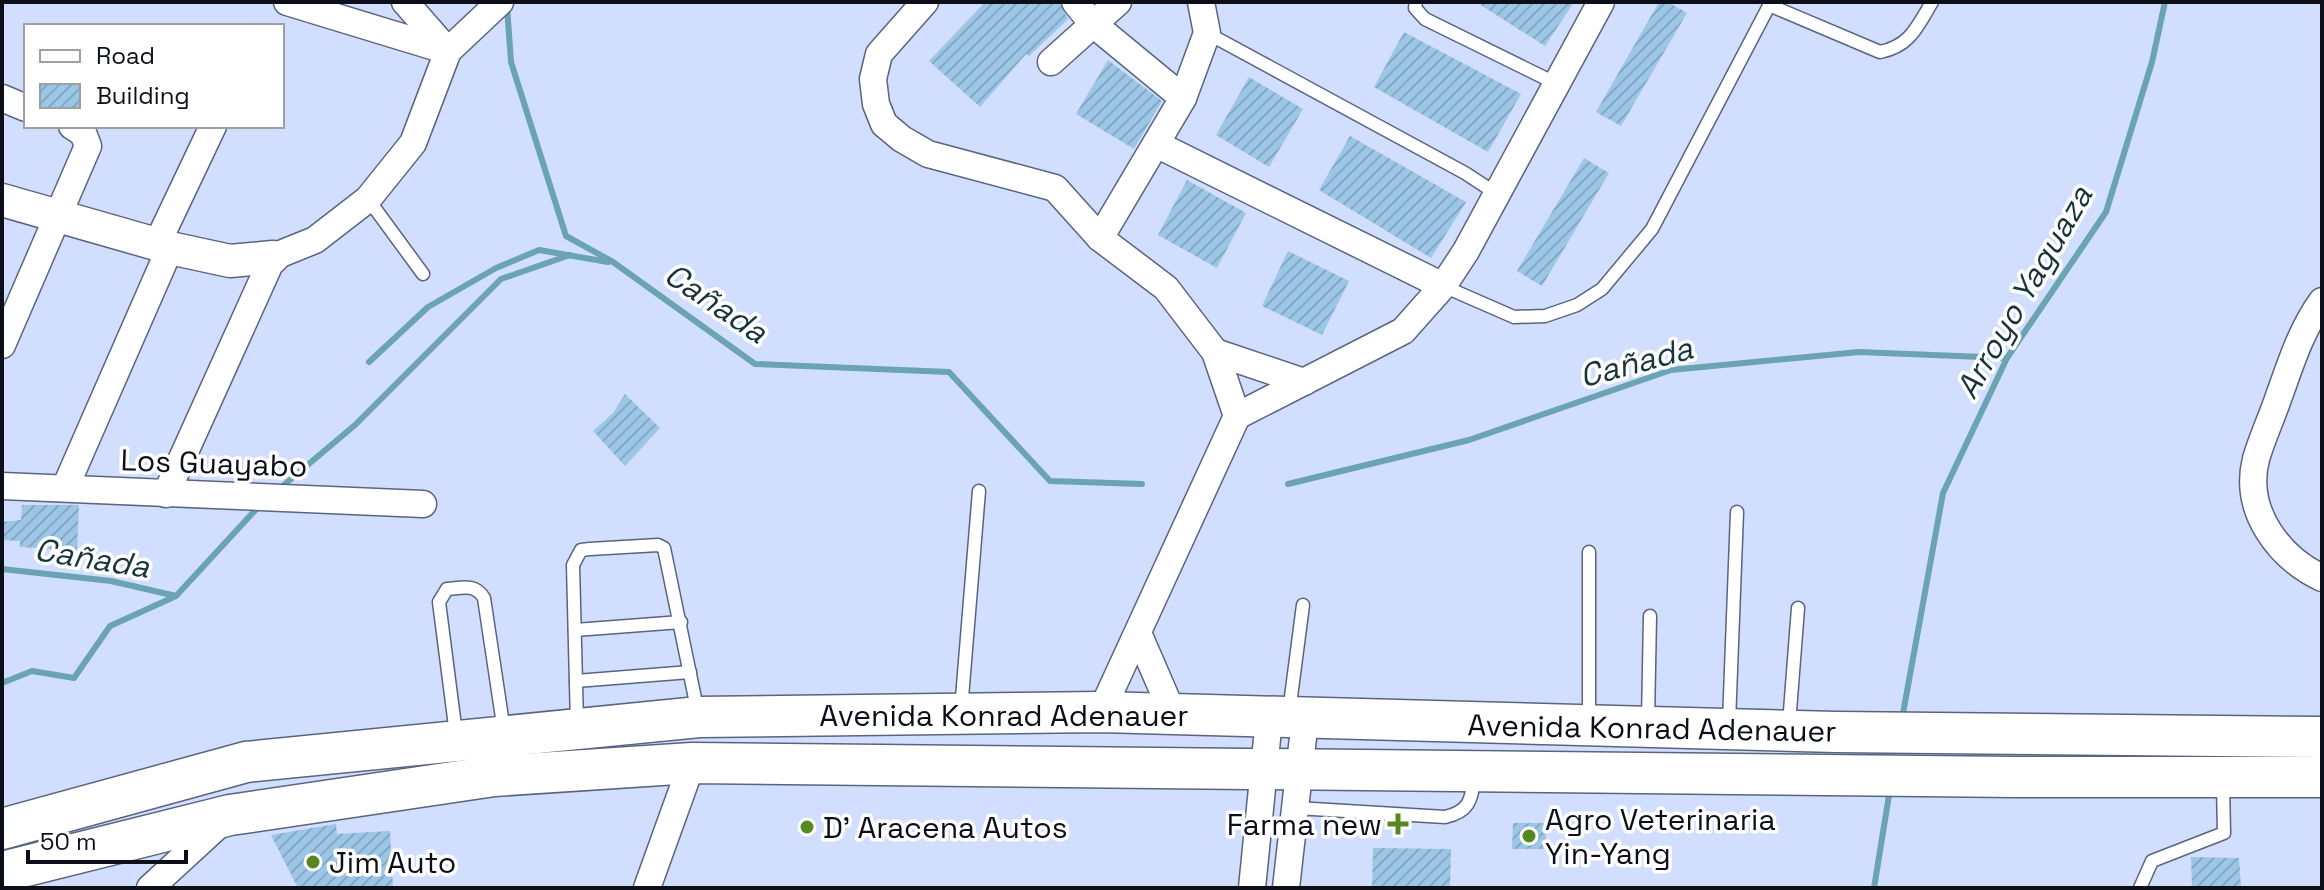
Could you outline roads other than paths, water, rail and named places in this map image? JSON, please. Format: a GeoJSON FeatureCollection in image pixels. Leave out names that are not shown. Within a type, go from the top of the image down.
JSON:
{"type":"FeatureCollection","features":[{"type":"Feature","properties":{"kind":"main road","name":"Avenida Konrad Adenauer"},"geometry":{"type":"LineString","coordinates":[[2,829],[246,762],[699,717],[1101,712],[1287,720],[1729,730],[2322,737]]}},
{"type":"Feature","properties":{"kind":"main road","name":"Avenida Konrad Adenauer"},"geometry":{"type":"LineString","coordinates":[[2,872],[230,815],[494,776],[692,763],[1287,782],[1476,772],[2322,777]]}},
{"type":"Feature","properties":{"kind":"street"},"geometry":{"type":"LineString","coordinates":[[287,2],[448,51]]}},
{"type":"Feature","properties":{"kind":"street"},"geometry":{"type":"LineString","coordinates":[[405,2],[448,51]]}},
{"type":"Feature","properties":{"kind":"street"},"geometry":{"type":"LineString","coordinates":[[2,200],[164,246],[230,261],[273,257],[315,240],[368,199],[413,143],[448,51],[500,2]]}},
{"type":"Feature","properties":{"kind":"street"},"geometry":{"type":"LineString","coordinates":[[925,2],[879,54],[873,79],[876,104],[884,124],[928,154],[1055,188],[1100,238],[1166,288],[1215,352],[1237,416]]}},
{"type":"Feature","properties":{"kind":"street"},"geometry":{"type":"LineString","coordinates":[[1075,2],[1092,23],[1183,98]]}},
{"type":"Feature","properties":{"kind":"street"},"geometry":{"type":"LineString","coordinates":[[1051,62],[1118,2]]}},
{"type":"Feature","properties":{"kind":"street"},"geometry":{"type":"LineString","coordinates":[[1100,238],[1183,98],[1207,33],[1201,2]]}},
{"type":"Feature","properties":{"kind":"street"},"geometry":{"type":"LineString","coordinates":[[1101,712],[1237,416],[1403,331],[1443,286],[1497,194],[1601,2]]}},
{"type":"Feature","properties":{"kind":"street"},"geometry":{"type":"LineString","coordinates":[[2,98],[24,107]]}},
{"type":"Feature","properties":{"kind":"street"},"geometry":{"type":"LineString","coordinates":[[2,345],[88,146],[83,133],[75,128]]}},
{"type":"Feature","properties":{"kind":"street"},"geometry":{"type":"LineString","coordinates":[[65,488],[212,128]]}},
{"type":"Feature","properties":{"kind":"street"},"geometry":{"type":"LineString","coordinates":[[1156,144],[1443,286]]}},
{"type":"Feature","properties":{"kind":"street"},"geometry":{"type":"LineString","coordinates":[[166,494],[273,257]]}},
{"type":"Feature","properties":{"kind":"street"},"geometry":{"type":"LineString","coordinates":[[2322,301],[2301,335],[2255,462],[2257,502],[2266,529],[2281,551],[2322,578]]}},
{"type":"Feature","properties":{"kind":"street"},"geometry":{"type":"LineString","coordinates":[[1215,352],[1304,382]]}},
{"type":"Feature","properties":{"kind":"street","name":"Los Guayabo"},"geometry":{"type":"LineString","coordinates":[[2,486],[423,504]]}},
{"type":"Feature","properties":{"kind":"street"},"geometry":{"type":"LineString","coordinates":[[1138,633],[1173,714]]}},
{"type":"Feature","properties":{"kind":"street"},"geometry":{"type":"LineString","coordinates":[[1286,888],[1287,720]]}},
{"type":"Feature","properties":{"kind":"street"},"geometry":{"type":"LineString","coordinates":[[1252,888],[1287,782],[1287,720]]}},
{"type":"Feature","properties":{"kind":"street"},"geometry":{"type":"LineString","coordinates":[[647,888],[692,763]]}},
{"type":"Feature","properties":{"kind":"street"},"geometry":{"type":"LineString","coordinates":[[150,888],[230,815]]}},
{"type":"Feature","properties":{"kind":"lane"},"geometry":{"type":"LineString","coordinates":[[1416,2],[1415,8],[1425,19],[1557,84]]}},
{"type":"Feature","properties":{"kind":"lane"},"geometry":{"type":"LineString","coordinates":[[1443,286],[1514,317],[1545,316],[1577,305],[1602,289],[1652,229],[1770,4],[1880,52],[1896,48],[1910,39],[1932,2]]}},
{"type":"Feature","properties":{"kind":"lane"},"geometry":{"type":"LineString","coordinates":[[1207,33],[1465,173],[1497,194]]}},
{"type":"Feature","properties":{"kind":"lane"},"geometry":{"type":"LineString","coordinates":[[368,199],[423,274]]}},
{"type":"Feature","properties":{"kind":"lane"},"geometry":{"type":"LineString","coordinates":[[961,713],[979,491]]}},
{"type":"Feature","properties":{"kind":"lane"},"geometry":{"type":"LineString","coordinates":[[1729,730],[1737,512]]}},
{"type":"Feature","properties":{"kind":"lane"},"geometry":{"type":"LineString","coordinates":[[577,727],[573,565],[581,550],[590,549],[658,545],[664,548],[699,717]]}},
{"type":"Feature","properties":{"kind":"lane"},"geometry":{"type":"LineString","coordinates":[[1589,552],[1590,726]]}},
{"type":"Feature","properties":{"kind":"lane"},"geometry":{"type":"LineString","coordinates":[[456,739],[439,602],[447,589],[471,587],[480,590],[484,598],[504,734]]}},
{"type":"Feature","properties":{"kind":"lane"},"geometry":{"type":"LineString","coordinates":[[1287,720],[1303,605]]}},
{"type":"Feature","properties":{"kind":"lane"},"geometry":{"type":"LineString","coordinates":[[1789,731],[1798,608]]}},
{"type":"Feature","properties":{"kind":"lane"},"geometry":{"type":"LineString","coordinates":[[1648,728],[1650,616]]}},
{"type":"Feature","properties":{"kind":"lane"},"geometry":{"type":"LineString","coordinates":[[575,630],[681,622]]}},
{"type":"Feature","properties":{"kind":"lane"},"geometry":{"type":"LineString","coordinates":[[576,681],[690,672]]}},
{"type":"Feature","properties":{"kind":"lane"},"geometry":{"type":"LineString","coordinates":[[2140,888],[2146,867],[2152,861],[2224,833],[2223,777]]}},
{"type":"Feature","properties":{"kind":"waterway","name":"Arroyo Yaguaza"},"geometry":{"type":"LineString","coordinates":[[1902,719],[1943,493],[2007,358],[2106,212],[2152,62],[2165,2]]}},
{"type":"Feature","properties":{"kind":"waterway","name":"Cañada"},"geometry":{"type":"LineString","coordinates":[[507,6],[511,62],[566,236],[613,262],[755,364],[949,372],[1050,481],[1142,484]]}},
{"type":"Feature","properties":{"kind":"waterway"},"geometry":{"type":"LineString","coordinates":[[369,362],[428,307],[496,268],[539,250],[608,262]]}},
{"type":"Feature","properties":{"kind":"waterway","name":"Cañada"},"geometry":{"type":"LineString","coordinates":[[278,490],[355,425],[501,279],[570,255]]}},
{"type":"Feature","properties":{"kind":"waterway","name":"Cañada"},"geometry":{"type":"LineString","coordinates":[[1288,484],[1469,440],[1671,370],[1859,352],[2007,358]]}},
{"type":"Feature","properties":{"kind":"waterway","name":"Cañada"},"geometry":{"type":"LineString","coordinates":[[2,569],[111,581],[176,596],[260,505]]}},
{"type":"Feature","properties":{"kind":"waterway"},"geometry":{"type":"LineString","coordinates":[[2,683],[32,671],[74,678],[110,626],[174,597]]}},
{"type":"Feature","properties":{"kind":"waterway","name":"Arroyo Yaguaza"},"geometry":{"type":"LineString","coordinates":[[1874,888],[1890,789]]}},
{"type":"Feature","properties":{"kind":"place","name":"Farma new"},"geometry":{"type":"Point","coordinates":[1398,824]}},
{"type":"Feature","properties":{"kind":"place","name":"D' Aracena Autos"},"geometry":{"type":"Point","coordinates":[807,827]}},
{"type":"Feature","properties":{"kind":"place","name":"Agro Veterinaria Yin-Yang"},"geometry":{"type":"Point","coordinates":[1529,836]}},
{"type":"Feature","properties":{"kind":"place","name":"Jim Auto"},"geometry":{"type":"Point","coordinates":[313,862]}}]}
